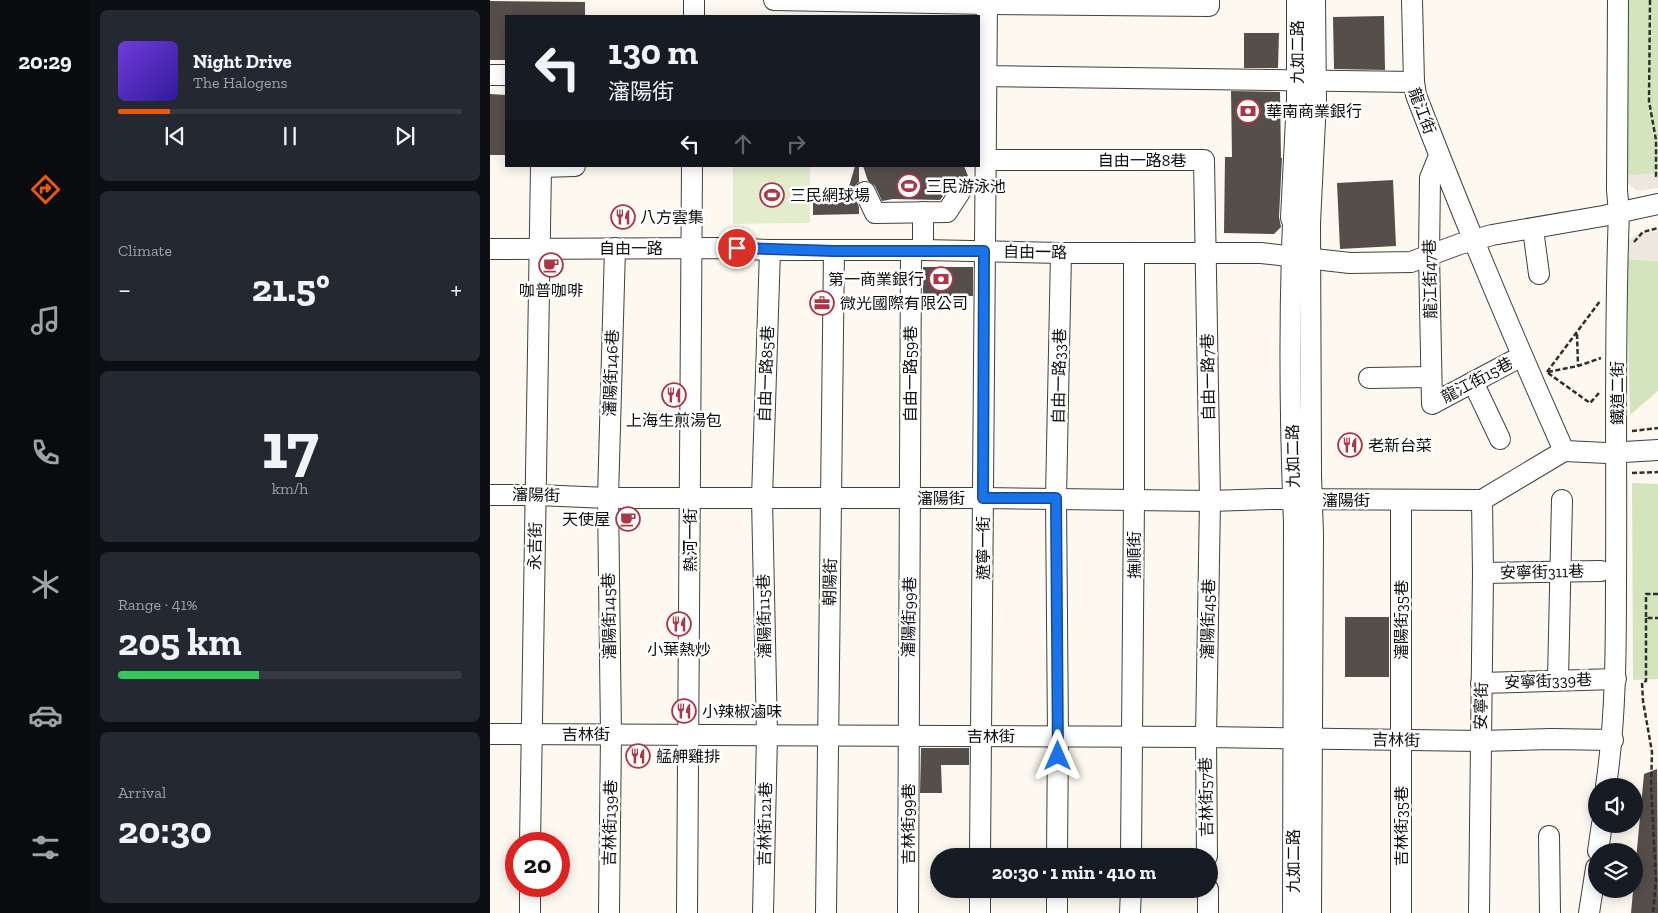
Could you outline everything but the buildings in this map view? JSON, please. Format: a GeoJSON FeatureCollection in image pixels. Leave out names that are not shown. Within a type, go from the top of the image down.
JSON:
{"type":"FeatureCollection","features":[{"type":"Feature","properties":{"kind":"street"},"geometry":{"type":"LineString","coordinates":[[694,0],[694,15]]}},
{"type":"Feature","properties":{"kind":"street"},"geometry":{"type":"LineString","coordinates":[[774,0],[1209,6],[1209,0]]}},
{"type":"Feature","properties":{"kind":"street","name":"九如二路"},"geometry":{"type":"LineString","coordinates":[[1297,0],[1307,81]]}},
{"type":"Feature","properties":{"kind":"street","name":"九如二路"},"geometry":{"type":"LineString","coordinates":[[1311,913],[1303,739],[1301,258],[1307,81],[1315,0]]}},
{"type":"Feature","properties":{"kind":"street"},"geometry":{"type":"LineString","coordinates":[[1412,0],[1414,82]]}},
{"type":"Feature","properties":{"kind":"street","name":"鐵道二街"},"geometry":{"type":"LineString","coordinates":[[1607,778],[1613,740],[1616,679],[1616,412],[1620,213],[1617,190],[1618,0]]}},
{"type":"Feature","properties":{"kind":"street","name":"遼寧一街"},"geometry":{"type":"LineString","coordinates":[[980,848],[986,160],[983,76],[987,2]]}},
{"type":"Feature","properties":{"kind":"street"},"geometry":{"type":"LineString","coordinates":[[490,75],[505,75]]}},
{"type":"Feature","properties":{"kind":"street","name":"龍江街"},"geometry":{"type":"LineString","coordinates":[[983,76],[1414,82],[1416,95],[1439,156],[1522,356],[1564,451]]}},
{"type":"Feature","properties":{"kind":"street","name":"龍江街47巷"},"geometry":{"type":"LineString","coordinates":[[1432,404],[1429,255],[1430,178],[1439,156]]}},
{"type":"Feature","properties":{"kind":"street","name":"自由一路8巷"},"geometry":{"type":"LineString","coordinates":[[986,160],[1204,160],[1206,254]]}},
{"type":"Feature","properties":{"kind":"street","name":"永吉街"},"geometry":{"type":"LineString","coordinates":[[530,832],[537,494],[538,248],[541,167]]}},
{"type":"Feature","properties":{"kind":"street","name":"熱河一街"},"geometry":{"type":"LineString","coordinates":[[687,913],[692,167]]}},
{"type":"Feature","properties":{"kind":"street"},"geometry":{"type":"LineString","coordinates":[[865,192],[874,213],[947,212],[960,192]]}},
{"type":"Feature","properties":{"kind":"street","name":"自由一路"},"geometry":{"type":"LineString","coordinates":[[490,248],[1261,253],[1350,263],[1412,262],[1460,244],[1492,236],[1620,213],[1658,204]]}},
{"type":"Feature","properties":{"kind":"street","name":"自由一路59巷"},"geometry":{"type":"LineString","coordinates":[[910,498],[917,250],[923,212]]}},
{"type":"Feature","properties":{"kind":"street"},"geometry":{"type":"LineString","coordinates":[[1533,229],[1539,274]]}},
{"type":"Feature","properties":{"kind":"street","name":"瀋陽街146巷"},"geometry":{"type":"LineString","coordinates":[[608,498],[615,248]]}},
{"type":"Feature","properties":{"kind":"street","name":"自由一路85巷"},"geometry":{"type":"LineString","coordinates":[[762,498],[770,250]]}},
{"type":"Feature","properties":{"kind":"street","name":"朝陽街"},"geometry":{"type":"LineString","coordinates":[[826,913],[834,251]]}},
{"type":"Feature","properties":{"kind":"street","name":"自由一路33巷"},"geometry":{"type":"LineString","coordinates":[[1057,848],[1056,498],[1061,253]]}},
{"type":"Feature","properties":{"kind":"street","name":"撫順街"},"geometry":{"type":"LineString","coordinates":[[1131,848],[1134,253]]}},
{"type":"Feature","properties":{"kind":"street","name":"自由一路7巷"},"geometry":{"type":"LineString","coordinates":[[1206,254],[1210,501]]}},
{"type":"Feature","properties":{"kind":"street","name":"龍江街15巷"},"geometry":{"type":"LineString","coordinates":[[1432,404],[1522,356]]}},
{"type":"Feature","properties":{"kind":"street"},"geometry":{"type":"LineString","coordinates":[[1369,378],[1432,377]]}},
{"type":"Feature","properties":{"kind":"street"},"geometry":{"type":"LineString","coordinates":[[1473,382],[1500,439]]}},
{"type":"Feature","properties":{"kind":"street"},"geometry":{"type":"LineString","coordinates":[[1482,500],[1564,451],[1617,452],[1658,450]]}},
{"type":"Feature","properties":{"kind":"street","name":"瀋陽街"},"geometry":{"type":"LineString","coordinates":[[490,495],[537,494],[608,498],[1056,498],[1210,501],[1482,500]]}},
{"type":"Feature","properties":{"kind":"street","name":"瀋陽街145巷"},"geometry":{"type":"LineString","coordinates":[[608,498],[611,734]]}},
{"type":"Feature","properties":{"kind":"street","name":"瀋陽街115巷"},"geometry":{"type":"LineString","coordinates":[[762,498],[767,735]]}},
{"type":"Feature","properties":{"kind":"street","name":"瀋陽街99巷"},"geometry":{"type":"LineString","coordinates":[[908,735],[910,498]]}},
{"type":"Feature","properties":{"kind":"street","name":"瀋陽街35巷"},"geometry":{"type":"LineString","coordinates":[[1400,740],[1401,500]]}},
{"type":"Feature","properties":{"kind":"street","name":"安寧街"},"geometry":{"type":"LineString","coordinates":[[1479,913],[1483,573],[1482,500]]}},
{"type":"Feature","properties":{"kind":"street"},"geometry":{"type":"LineString","coordinates":[[1558,679],[1562,500]]}},
{"type":"Feature","properties":{"kind":"street","name":"瀋陽街45巷"},"geometry":{"type":"LineString","coordinates":[[1206,737],[1210,501]]}},
{"type":"Feature","properties":{"kind":"street","name":"安寧街311巷"},"geometry":{"type":"LineString","coordinates":[[1483,573],[1601,571]]}},
{"type":"Feature","properties":{"kind":"street","name":"安寧街339巷"},"geometry":{"type":"LineString","coordinates":[[1481,683],[1558,679],[1616,679]]}},
{"type":"Feature","properties":{"kind":"street","name":"吉林街"},"geometry":{"type":"LineString","coordinates":[[490,734],[1206,737],[1480,741],[1613,740]]}},
{"type":"Feature","properties":{"kind":"street","name":"吉林街139巷"},"geometry":{"type":"LineString","coordinates":[[609,913],[611,734]]}},
{"type":"Feature","properties":{"kind":"street","name":"吉林街121巷"},"geometry":{"type":"LineString","coordinates":[[763,913],[767,735]]}},
{"type":"Feature","properties":{"kind":"street","name":"吉林街99巷"},"geometry":{"type":"LineString","coordinates":[[908,735],[908,913]]}},
{"type":"Feature","properties":{"kind":"street","name":"吉林街57巷"},"geometry":{"type":"LineString","coordinates":[[1206,737],[1207,848]]}},
{"type":"Feature","properties":{"kind":"street","name":"九如二路"},"geometry":{"type":"LineString","coordinates":[[1293,913],[1303,739]]}},
{"type":"Feature","properties":{"kind":"street","name":"吉林街35巷"},"geometry":{"type":"LineString","coordinates":[[1400,740],[1401,913]]}},
{"type":"Feature","properties":{"kind":"street"},"geometry":{"type":"LineString","coordinates":[[1549,836],[1550,913]]}},
{"type":"Feature","properties":{"kind":"street"},"geometry":{"type":"LineString","coordinates":[[530,897],[530,913]]}},
{"type":"Feature","properties":{"kind":"street"},"geometry":{"type":"LineString","coordinates":[[980,898],[980,913]]}},
{"type":"Feature","properties":{"kind":"street"},"geometry":{"type":"LineString","coordinates":[[1057,898],[1057,913]]}},
{"type":"Feature","properties":{"kind":"street"},"geometry":{"type":"LineString","coordinates":[[1130,898],[1130,913]]}},
{"type":"Feature","properties":{"kind":"street"},"geometry":{"type":"LineString","coordinates":[[1208,898],[1208,913]]}},
{"type":"Feature","properties":{"kind":"street"},"geometry":{"type":"LineString","coordinates":[[1589,913],[1591,898]]}},
{"type":"Feature","properties":{"kind":"path"},"geometry":{"type":"LineString","coordinates":[[1650,0],[1649,101],[1656,140],[1656,176],[1658,177]]}},
{"type":"Feature","properties":{"kind":"path"},"geometry":{"type":"LineString","coordinates":[[1631,245],[1643,232],[1658,228]]}},
{"type":"Feature","properties":{"kind":"path"},"geometry":{"type":"LineString","coordinates":[[1547,372],[1605,295]]}},
{"type":"Feature","properties":{"kind":"path"},"geometry":{"type":"LineString","coordinates":[[1576,333],[1578,366]]}},
{"type":"Feature","properties":{"kind":"path"},"geometry":{"type":"LineString","coordinates":[[1547,372],[1578,366],[1609,355]]}},
{"type":"Feature","properties":{"kind":"path"},"geometry":{"type":"LineString","coordinates":[[1547,372],[1590,402],[1602,389]]}},
{"type":"Feature","properties":{"kind":"path"},"geometry":{"type":"LineString","coordinates":[[1632,431],[1658,428]]}},
{"type":"Feature","properties":{"kind":"path"},"geometry":{"type":"LineString","coordinates":[[1630,473],[1658,472]]}},
{"type":"Feature","properties":{"kind":"path"},"geometry":{"type":"LineString","coordinates":[[1653,913],[1656,881],[1656,848],[1652,802],[1652,752],[1643,701],[1642,683],[1646,681],[1646,594],[1658,594]]}},
{"type":"Feature","properties":{"kind":"path"},"geometry":{"type":"LineString","coordinates":[[1646,618],[1658,618]]}},
{"type":"Feature","properties":{"kind":"green space"},"geometry":{"type":"Polygon","coordinates":[[[1623,0],[1658,0],[1658,173],[1627,176],[1623,0]]]}},
{"type":"Feature","properties":{"kind":"green space","name":"三民網球場"},"geometry":{"type":"Polygon","coordinates":[[[733,167],[810,167],[810,223],[733,224],[733,167]]]}},
{"type":"Feature","properties":{"kind":"green space"},"geometry":{"type":"Polygon","coordinates":[[[1626,259],[1658,261],[1658,391],[1630,415],[1626,259]]]}},
{"type":"Feature","properties":{"kind":"green space"},"geometry":{"type":"Polygon","coordinates":[[[1632,483],[1658,484],[1658,679],[1633,680],[1632,483]]]}},
{"type":"Feature","properties":{"kind":"shaded area"},"geometry":{"type":"Polygon","coordinates":[[[1658,173],[1658,188],[1637,191],[1627,183],[1627,176],[1658,173]]]}},
{"type":"Feature","properties":{"kind":"shaded area"},"geometry":{"type":"Polygon","coordinates":[[[1658,231],[1658,261],[1626,259],[1626,243],[1635,235],[1658,231]]]}},
{"type":"Feature","properties":{"kind":"place","name":"華南商業銀行"},"geometry":{"type":"Point","coordinates":[1248,111]}},
{"type":"Feature","properties":{"kind":"place","name":"三民游泳池"},"geometry":{"type":"Point","coordinates":[909,186]}},
{"type":"Feature","properties":{"kind":"place","name":"三民網球場"},"geometry":{"type":"Point","coordinates":[772,195]}},
{"type":"Feature","properties":{"kind":"place","name":"八方雲集"},"geometry":{"type":"Point","coordinates":[623,217]}},
{"type":"Feature","properties":{"kind":"place","name":"咖普咖啡"},"geometry":{"type":"Point","coordinates":[551,265]}},
{"type":"Feature","properties":{"kind":"place","name":"第一商業銀行"},"geometry":{"type":"Point","coordinates":[941,279]}},
{"type":"Feature","properties":{"kind":"place","name":"微光國際有限公司"},"geometry":{"type":"Point","coordinates":[822,303]}},
{"type":"Feature","properties":{"kind":"place","name":"上海生煎湯包"},"geometry":{"type":"Point","coordinates":[674,395]}},
{"type":"Feature","properties":{"kind":"place","name":"老新台菜"},"geometry":{"type":"Point","coordinates":[1350,445]}},
{"type":"Feature","properties":{"kind":"place","name":"天使屋"},"geometry":{"type":"Point","coordinates":[628,519]}},
{"type":"Feature","properties":{"kind":"place","name":"小葉熱炒"},"geometry":{"type":"Point","coordinates":[679,624]}},
{"type":"Feature","properties":{"kind":"place","name":"小辣椒滷味"},"geometry":{"type":"Point","coordinates":[684,711]}},
{"type":"Feature","properties":{"kind":"place","name":"艋舺雞排"},"geometry":{"type":"Point","coordinates":[638,756]}},
{"type":"Feature","properties":{"kind":"route"},"geometry":{"type":"LineString","coordinates":[[737,248],[834,251],[984,251],[983,498],[1056,498],[1058,756]]}}]}
